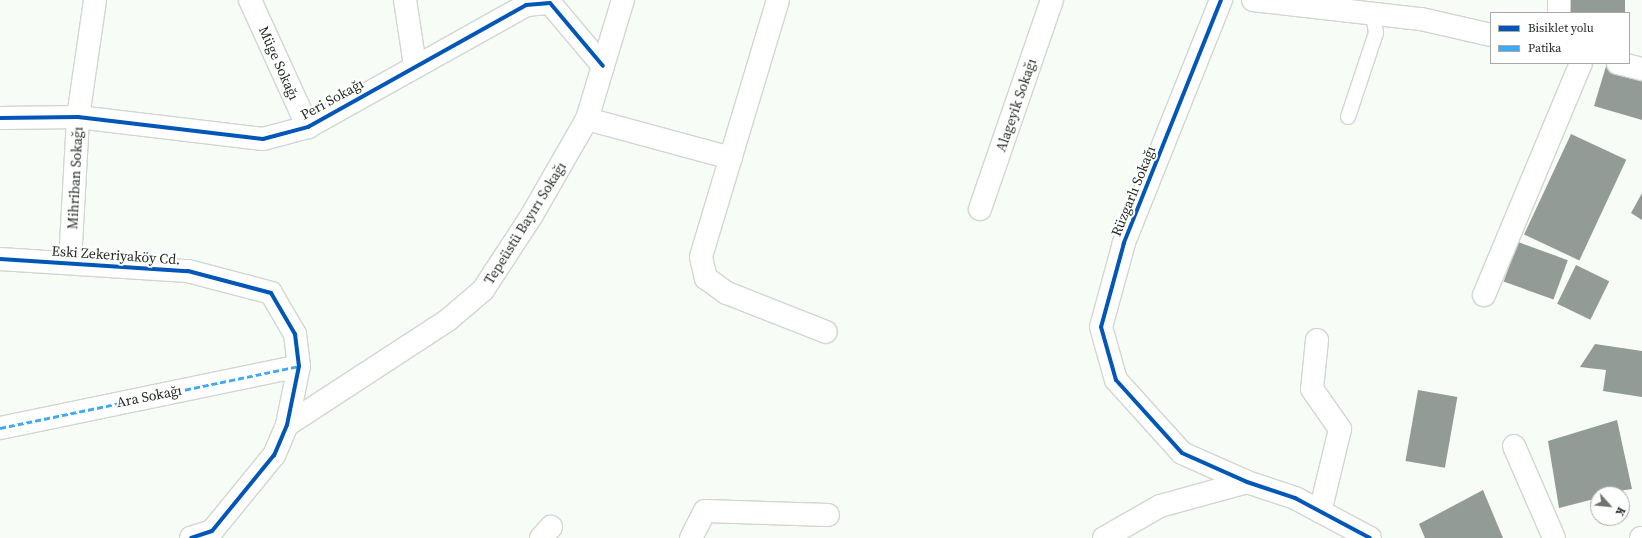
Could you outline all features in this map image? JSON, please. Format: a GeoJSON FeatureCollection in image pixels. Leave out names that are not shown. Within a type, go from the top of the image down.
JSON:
{"type":"FeatureCollection","features":[{"type":"Feature","properties":{"kind":"street","name":"Mihriban Sokağı"},"geometry":{"type":"LineString","coordinates":[[70,262],[78,117],[95,0]]}},
{"type":"Feature","properties":{"kind":"street","name":"Müge Sokağı"},"geometry":{"type":"LineString","coordinates":[[250,0],[308,127]]}},
{"type":"Feature","properties":{"kind":"street"},"geometry":{"type":"LineString","coordinates":[[405,0],[415,65]]}},
{"type":"Feature","properties":{"kind":"street","name":"Tepeüstü Bayırı Sokağı"},"geometry":{"type":"LineString","coordinates":[[287,425],[448,320],[483,290],[532,215],[587,119],[623,0]]}},
{"type":"Feature","properties":{"kind":"street"},"geometry":{"type":"LineString","coordinates":[[778,0],[701,257],[706,278],[727,293],[826,332]]}},
{"type":"Feature","properties":{"kind":"street","name":"Alageyik Sokağı"},"geometry":{"type":"LineString","coordinates":[[980,209],[1052,0]]}},
{"type":"Feature","properties":{"kind":"street","name":"Rüzgarlı Sokağı"},"geometry":{"type":"LineString","coordinates":[[1221,0],[1124,243],[1101,327],[1116,380],[1182,453],[1246,482],[1294,498],[1370,538]]}},
{"type":"Feature","properties":{"kind":"street"},"geometry":{"type":"LineString","coordinates":[[1253,0],[1332,4],[1373,13],[1420,19],[1490,35]]}},
{"type":"Feature","properties":{"kind":"street"},"geometry":{"type":"LineString","coordinates":[[1559,0],[1559,12]]}},
{"type":"Feature","properties":{"kind":"street","name":"Peri Sokağı"},"geometry":{"type":"LineString","coordinates":[[0,118],[78,117],[263,139],[308,127],[415,65],[526,5],[550,3],[603,66]]}},
{"type":"Feature","properties":{"kind":"street"},"geometry":{"type":"LineString","coordinates":[[1484,295],[1581,64]]}},
{"type":"Feature","properties":{"kind":"street"},"geometry":{"type":"LineString","coordinates":[[1622,64],[1642,69]]}},
{"type":"Feature","properties":{"kind":"street"},"geometry":{"type":"LineString","coordinates":[[587,119],[731,158]]}},
{"type":"Feature","properties":{"kind":"street","name":"Eski Zekeriyaköy Cd."},"geometry":{"type":"LineString","coordinates":[[0,259],[70,262],[188,271],[271,293],[295,334],[299,366],[287,425],[274,455],[212,531],[191,538]]}},
{"type":"Feature","properties":{"kind":"street"},"geometry":{"type":"LineString","coordinates":[[1317,340],[1312,389],[1340,429],[1320,512]]}},
{"type":"Feature","properties":{"kind":"street","name":"Ara Sokağı"},"geometry":{"type":"LineString","coordinates":[[0,428],[299,366]]}},
{"type":"Feature","properties":{"kind":"street"},"geometry":{"type":"LineString","coordinates":[[1514,446],[1554,538]]}},
{"type":"Feature","properties":{"kind":"street"},"geometry":{"type":"LineString","coordinates":[[1104,538],[1160,506],[1246,482]]}},
{"type":"Feature","properties":{"kind":"street"},"geometry":{"type":"LineString","coordinates":[[691,538],[705,511],[828,515]]}},
{"type":"Feature","properties":{"kind":"lane"},"geometry":{"type":"LineString","coordinates":[[1348,117],[1376,33],[1373,13]]}},
{"type":"Feature","properties":{"kind":"building"},"geometry":{"type":"Polygon","coordinates":[[[1568,0],[1625,0],[1625,12],[1568,12],[1568,0]]]}},
{"type":"Feature","properties":{"kind":"building"},"geometry":{"type":"Polygon","coordinates":[[[1607,64],[1642,74],[1642,120],[1594,106],[1607,64]]]}},
{"type":"Feature","properties":{"kind":"building"},"geometry":{"type":"Polygon","coordinates":[[[1571,134],[1626,160],[1579,260],[1524,235],[1571,134]]]}},
{"type":"Feature","properties":{"kind":"building"},"geometry":{"type":"Polygon","coordinates":[[[1642,193],[1642,220],[1631,213],[1642,193]]]}},
{"type":"Feature","properties":{"kind":"building"},"geometry":{"type":"Polygon","coordinates":[[[1518,242],[1568,260],[1553,300],[1504,281],[1518,242]]]}},
{"type":"Feature","properties":{"kind":"building"},"geometry":{"type":"Polygon","coordinates":[[[1576,265],[1609,281],[1590,320],[1557,304],[1576,265]]]}},
{"type":"Feature","properties":{"kind":"building"},"geometry":{"type":"Polygon","coordinates":[[[1595,344],[1642,351],[1642,397],[1603,391],[1606,370],[1580,367],[1595,344]]]}},
{"type":"Feature","properties":{"kind":"building"},"geometry":{"type":"Polygon","coordinates":[[[1418,390],[1457,397],[1445,468],[1405,461],[1418,390]]]}},
{"type":"Feature","properties":{"kind":"building"},"geometry":{"type":"Polygon","coordinates":[[[1617,420],[1632,489],[1630,489],[1630,486],[1590,486],[1590,500],[1559,508],[1548,441],[1617,420]]]}},
{"type":"Feature","properties":{"kind":"building"},"geometry":{"type":"Polygon","coordinates":[[[1483,490],[1503,538],[1425,538],[1419,524],[1483,490]]]}},
{"type":"Feature","properties":{"kind":"marked path"},"geometry":{"type":"LineString","coordinates":[[0,428],[299,366]]}},
{"type":"Feature","properties":{"kind":"cycle path"},"geometry":{"type":"LineString","coordinates":[[1221,0],[1124,243],[1101,327],[1116,380],[1182,453],[1247,482],[1295,498],[1370,538]]}},
{"type":"Feature","properties":{"kind":"cycle path"},"geometry":{"type":"LineString","coordinates":[[0,118],[78,117],[263,139],[308,127],[526,5],[550,3],[603,66]]}},
{"type":"Feature","properties":{"kind":"cycle path"},"geometry":{"type":"LineString","coordinates":[[0,259],[188,271],[271,293],[295,334],[299,366],[287,425],[274,455],[212,531],[191,538]]}}]}
